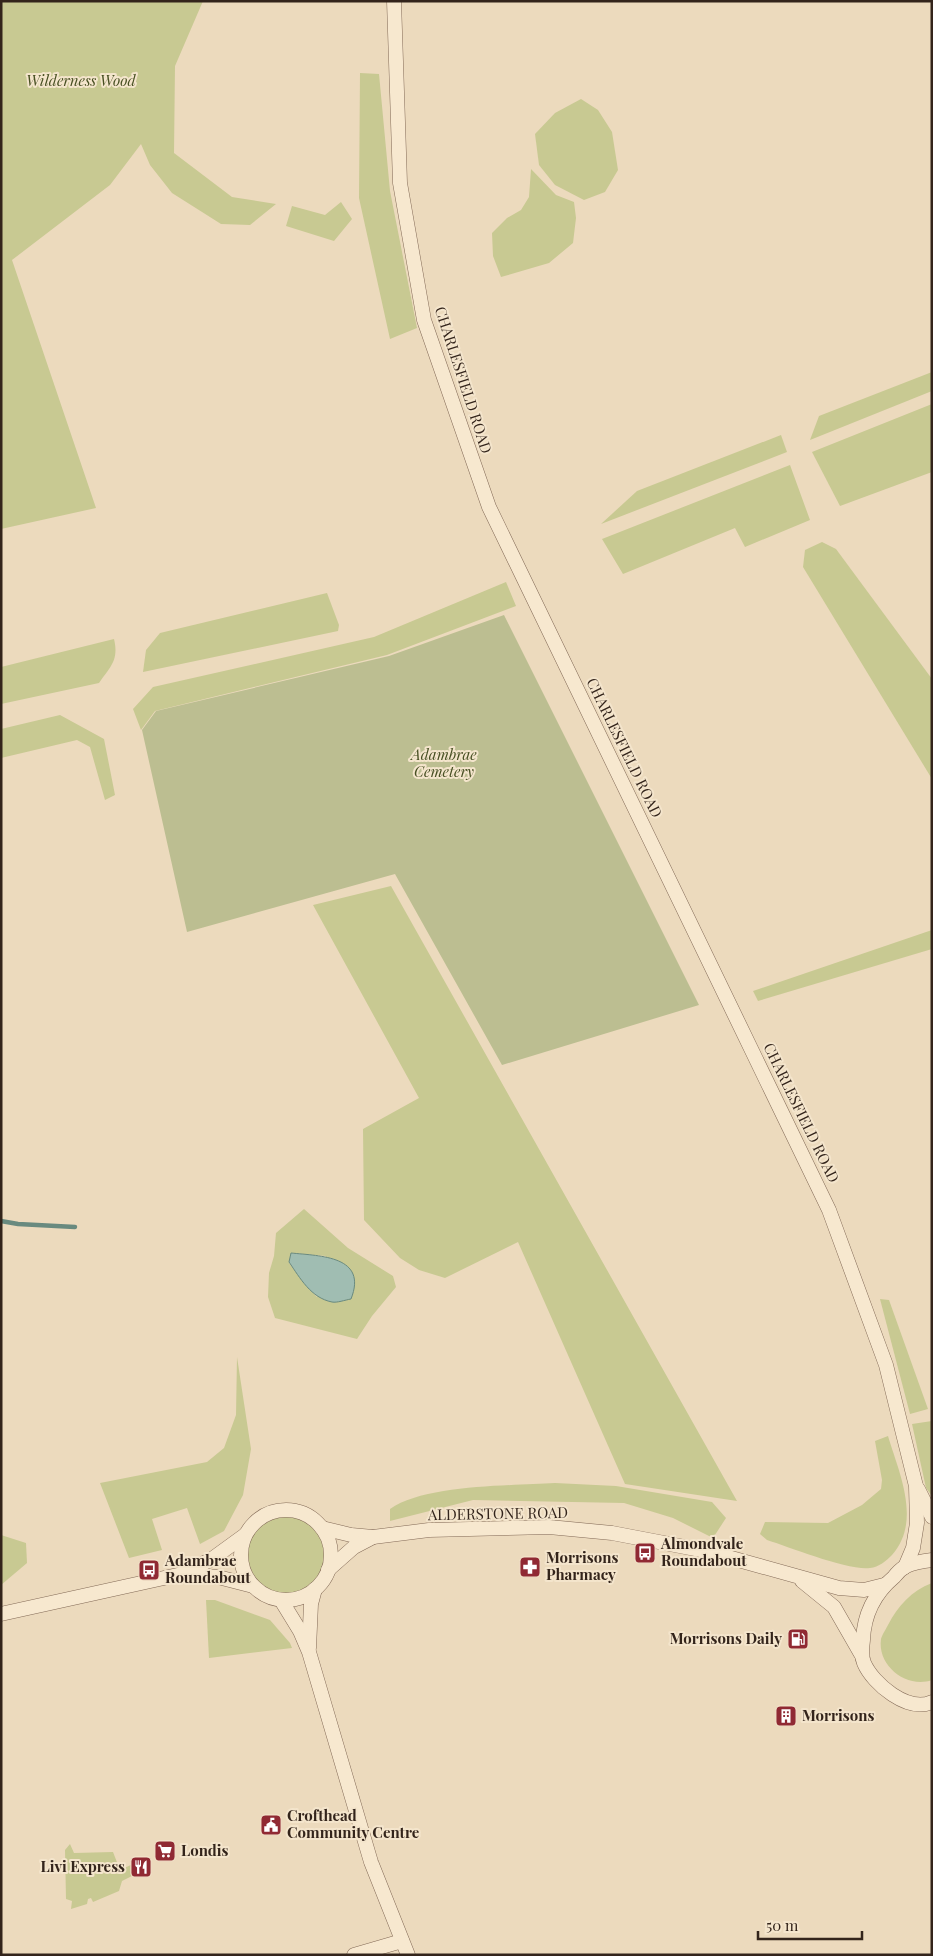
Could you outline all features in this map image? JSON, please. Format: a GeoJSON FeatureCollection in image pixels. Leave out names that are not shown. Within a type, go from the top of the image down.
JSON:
{"type":"FeatureCollection","features":[{"type":"Feature","properties":{"kind":"street","name":"CHARLESFIELD ROAD"},"geometry":{"type":"LineString","coordinates":[[394,1],[400,183],[424,320],[489,507],[829,1210],[886,1365],[916,1486],[917,1523],[913,1548],[906,1566]]}},
{"type":"Feature","properties":{"kind":"street","name":"CHARLESFIELD ROAD"},"geometry":{"type":"LineString","coordinates":[[916,1486],[932,1517]]}},
{"type":"Feature","properties":{"kind":"street"},"geometry":{"type":"LineString","coordinates":[[1,1614],[182,1574],[212,1559],[245,1535],[254,1522],[267,1514],[282,1510],[302,1513],[322,1528],[329,1540],[331,1553],[328,1570],[321,1583],[310,1593],[295,1599],[281,1600],[266,1596],[253,1586],[244,1573],[241,1558],[245,1535]]}},
{"type":"Feature","properties":{"kind":"street","name":"ALDERSTONE ROAD"},"geometry":{"type":"LineString","coordinates":[[322,1528],[351,1535],[373,1537],[429,1530],[549,1527],[612,1533],[706,1551],[839,1588],[864,1590],[884,1585]]}},
{"type":"Feature","properties":{"kind":"street","name":"ALDERSTONE ROAD"},"geometry":{"type":"LineString","coordinates":[[328,1570],[354,1547],[373,1537]]}},
{"type":"Feature","properties":{"kind":"street"},"geometry":{"type":"LineString","coordinates":[[930,1706],[909,1703],[892,1696],[878,1682],[864,1663],[862,1655],[863,1632],[868,1612],[884,1585],[906,1566],[932,1560]]}},
{"type":"Feature","properties":{"kind":"street"},"geometry":{"type":"LineString","coordinates":[[182,1574],[218,1577],[253,1586]]}},
{"type":"Feature","properties":{"kind":"street","name":"ALDERSTONE ROAD"},"geometry":{"type":"LineString","coordinates":[[798,1578],[834,1607],[862,1655]]}},
{"type":"Feature","properties":{"kind":"street"},"geometry":{"type":"LineString","coordinates":[[309,1652],[311,1604],[315,1589]]}},
{"type":"Feature","properties":{"kind":"street"},"geometry":{"type":"LineString","coordinates":[[281,1600],[300,1631],[309,1652],[371,1862],[408,1955]]}},
{"type":"Feature","properties":{"kind":"street"},"geometry":{"type":"LineString","coordinates":[[354,1955],[402,1941]]}},
{"type":"Feature","properties":{"kind":"green space","name":"Wilderness Wood"},"geometry":{"type":"Polygon","coordinates":[[[1,1],[203,1],[175,66],[174,153],[232,197],[276,204],[250,225],[221,224],[172,193],[150,165],[141,144],[110,185],[12,260],[96,508],[1,529],[1,1]]]}},
{"type":"Feature","properties":{"kind":"green space"},"geometry":{"type":"Polygon","coordinates":[[[360,73],[379,74],[390,191],[417,328],[390,339],[359,198],[360,73]]]}},
{"type":"Feature","properties":{"kind":"green space"},"geometry":{"type":"Polygon","coordinates":[[[581,99],[598,110],[612,132],[618,170],[605,192],[584,200],[555,185],[539,165],[535,134],[555,113],[581,99]]]}},
{"type":"Feature","properties":{"kind":"green space"},"geometry":{"type":"Polygon","coordinates":[[[531,169],[556,195],[574,202],[576,218],[573,243],[549,263],[501,277],[493,256],[492,233],[507,218],[521,210],[529,197],[531,169]]]}},
{"type":"Feature","properties":{"kind":"green space"},"geometry":{"type":"Polygon","coordinates":[[[341,202],[352,219],[334,241],[286,226],[292,206],[325,215],[341,202]]]}},
{"type":"Feature","properties":{"kind":"green space"},"geometry":{"type":"Polygon","coordinates":[[[932,372],[932,391],[810,440],[819,416],[932,372]]]}},
{"type":"Feature","properties":{"kind":"green space"},"geometry":{"type":"Polygon","coordinates":[[[932,404],[932,472],[840,506],[812,452],[932,404]]]}},
{"type":"Feature","properties":{"kind":"green space"},"geometry":{"type":"Polygon","coordinates":[[[781,435],[787,452],[601,524],[637,491],[781,435]]]}},
{"type":"Feature","properties":{"kind":"green space"},"geometry":{"type":"Polygon","coordinates":[[[790,465],[810,520],[745,547],[735,528],[623,574],[602,539],[790,465]]]}},
{"type":"Feature","properties":{"kind":"green space"},"geometry":{"type":"Polygon","coordinates":[[[822,542],[836,549],[932,679],[932,779],[803,567],[805,550],[822,542]]]}},
{"type":"Feature","properties":{"kind":"green space"},"geometry":{"type":"Polygon","coordinates":[[[506,582],[516,606],[387,655],[155,711],[141,730],[133,709],[153,687],[374,637],[506,582]]]}},
{"type":"Feature","properties":{"kind":"green space"},"geometry":{"type":"Polygon","coordinates":[[[327,593],[339,625],[338,631],[143,672],[146,650],[160,633],[327,593]]]}},
{"type":"Feature","properties":{"kind":"green space","name":"Adambrae Cemetery"},"geometry":{"type":"Polygon","coordinates":[[[504,615],[699,1005],[502,1065],[395,874],[187,932],[142,730],[156,711],[389,656],[504,615]]]}},
{"type":"Feature","properties":{"kind":"green space"},"geometry":{"type":"Polygon","coordinates":[[[114,639],[115,658],[99,683],[1,704],[1,667],[114,639]]]}},
{"type":"Feature","properties":{"kind":"green space"},"geometry":{"type":"Polygon","coordinates":[[[60,715],[104,739],[115,795],[105,800],[90,747],[77,740],[1,758],[1,729],[60,715]]]}},
{"type":"Feature","properties":{"kind":"green space"},"geometry":{"type":"Polygon","coordinates":[[[391,886],[737,1501],[625,1484],[518,1242],[445,1278],[419,1270],[400,1258],[364,1220],[363,1129],[419,1098],[313,905],[391,886]]]}},
{"type":"Feature","properties":{"kind":"green space"},"geometry":{"type":"Polygon","coordinates":[[[932,930],[932,949],[758,1001],[753,991],[932,930]]]}},
{"type":"Feature","properties":{"kind":"green space"},"geometry":{"type":"Polygon","coordinates":[[[304,1209],[348,1248],[393,1276],[396,1287],[372,1316],[357,1339],[275,1318],[268,1297],[269,1273],[274,1256],[276,1233],[304,1209]],[[291,1253],[289,1263],[317,1297],[326,1256],[291,1253]]]}},
{"type":"Feature","properties":{"kind":"green space"},"geometry":{"type":"Polygon","coordinates":[[[880,1299],[889,1300],[928,1409],[910,1414],[880,1299]]]}},
{"type":"Feature","properties":{"kind":"green space"},"geometry":{"type":"Polygon","coordinates":[[[237,1357],[251,1449],[243,1495],[224,1531],[200,1544],[187,1508],[152,1519],[162,1550],[129,1558],[100,1483],[207,1462],[224,1448],[236,1415],[237,1357]]]}},
{"type":"Feature","properties":{"kind":"green space"},"geometry":{"type":"Polygon","coordinates":[[[932,1421],[932,1496],[926,1488],[912,1424],[932,1421]]]}},
{"type":"Feature","properties":{"kind":"green space"},"geometry":{"type":"Polygon","coordinates":[[[888,1436],[902,1481],[907,1512],[906,1527],[901,1542],[885,1561],[870,1568],[848,1566],[767,1540],[760,1534],[765,1522],[828,1523],[862,1505],[881,1489],[882,1480],[875,1441],[888,1436]]]}},
{"type":"Feature","properties":{"kind":"green space"},"geometry":{"type":"Polygon","coordinates":[[[555,1483],[616,1486],[712,1502],[726,1518],[713,1538],[673,1518],[624,1503],[473,1500],[390,1521],[390,1509],[425,1495],[470,1488],[555,1483]]]}},
{"type":"Feature","properties":{"kind":"green space","name":"Adambrae Roundabout"},"geometry":{"type":"Polygon","coordinates":[[[286,1515],[302,1518],[315,1527],[324,1540],[327,1556],[324,1572],[315,1585],[302,1594],[286,1597],[270,1594],[257,1585],[248,1572],[245,1556],[248,1540],[257,1527],[270,1518],[286,1515]]]}},
{"type":"Feature","properties":{"kind":"green space"},"geometry":{"type":"Polygon","coordinates":[[[1,1535],[26,1543],[27,1563],[1,1585],[1,1535]]]}},
{"type":"Feature","properties":{"kind":"green space"},"geometry":{"type":"Polygon","coordinates":[[[932,1583],[932,1680],[913,1681],[896,1673],[889,1666],[881,1649],[881,1639],[901,1605],[918,1590],[932,1583]]]}},
{"type":"Feature","properties":{"kind":"green space"},"geometry":{"type":"Polygon","coordinates":[[[206,1600],[215,1600],[270,1620],[290,1643],[292,1648],[209,1658],[206,1600]]]}},
{"type":"Feature","properties":{"kind":"green space"},"geometry":{"type":"Polygon","coordinates":[[[70,1844],[74,1853],[113,1852],[120,1870],[133,1864],[136,1874],[122,1881],[119,1891],[93,1902],[91,1898],[88,1899],[87,1904],[71,1909],[72,1901],[66,1899],[65,1850],[70,1844]]]}},
{"type":"Feature","properties":{"kind":"shaded area"},"geometry":{"type":"Polygon","coordinates":[[[291,1253],[328,1258],[339,1261],[347,1266],[353,1274],[355,1285],[351,1299],[332,1302],[312,1292],[289,1262],[291,1253]]]}},
{"type":"Feature","properties":{"kind":"waterway"},"geometry":{"type":"LineString","coordinates":[[1,1221],[18,1224],[75,1227]]}},
{"type":"Feature","properties":{"kind":"place","name":"Almondvale Roundabout"},"geometry":{"type":"Point","coordinates":[645,1553]}},
{"type":"Feature","properties":{"kind":"place","name":"Morrisons Pharmacy"},"geometry":{"type":"Point","coordinates":[530,1567]}},
{"type":"Feature","properties":{"kind":"place","name":"Adambrae Roundabout"},"geometry":{"type":"Point","coordinates":[149,1570]}},
{"type":"Feature","properties":{"kind":"place","name":"Morrisons Daily"},"geometry":{"type":"Point","coordinates":[798,1639]}},
{"type":"Feature","properties":{"kind":"place","name":"Morrisons"},"geometry":{"type":"Point","coordinates":[786,1716]}},
{"type":"Feature","properties":{"kind":"place","name":"Crofthead Community Centre"},"geometry":{"type":"Point","coordinates":[271,1825]}},
{"type":"Feature","properties":{"kind":"place","name":"Londis"},"geometry":{"type":"Point","coordinates":[165,1851]}},
{"type":"Feature","properties":{"kind":"place","name":"Livi Express"},"geometry":{"type":"Point","coordinates":[141,1867]}}]}
